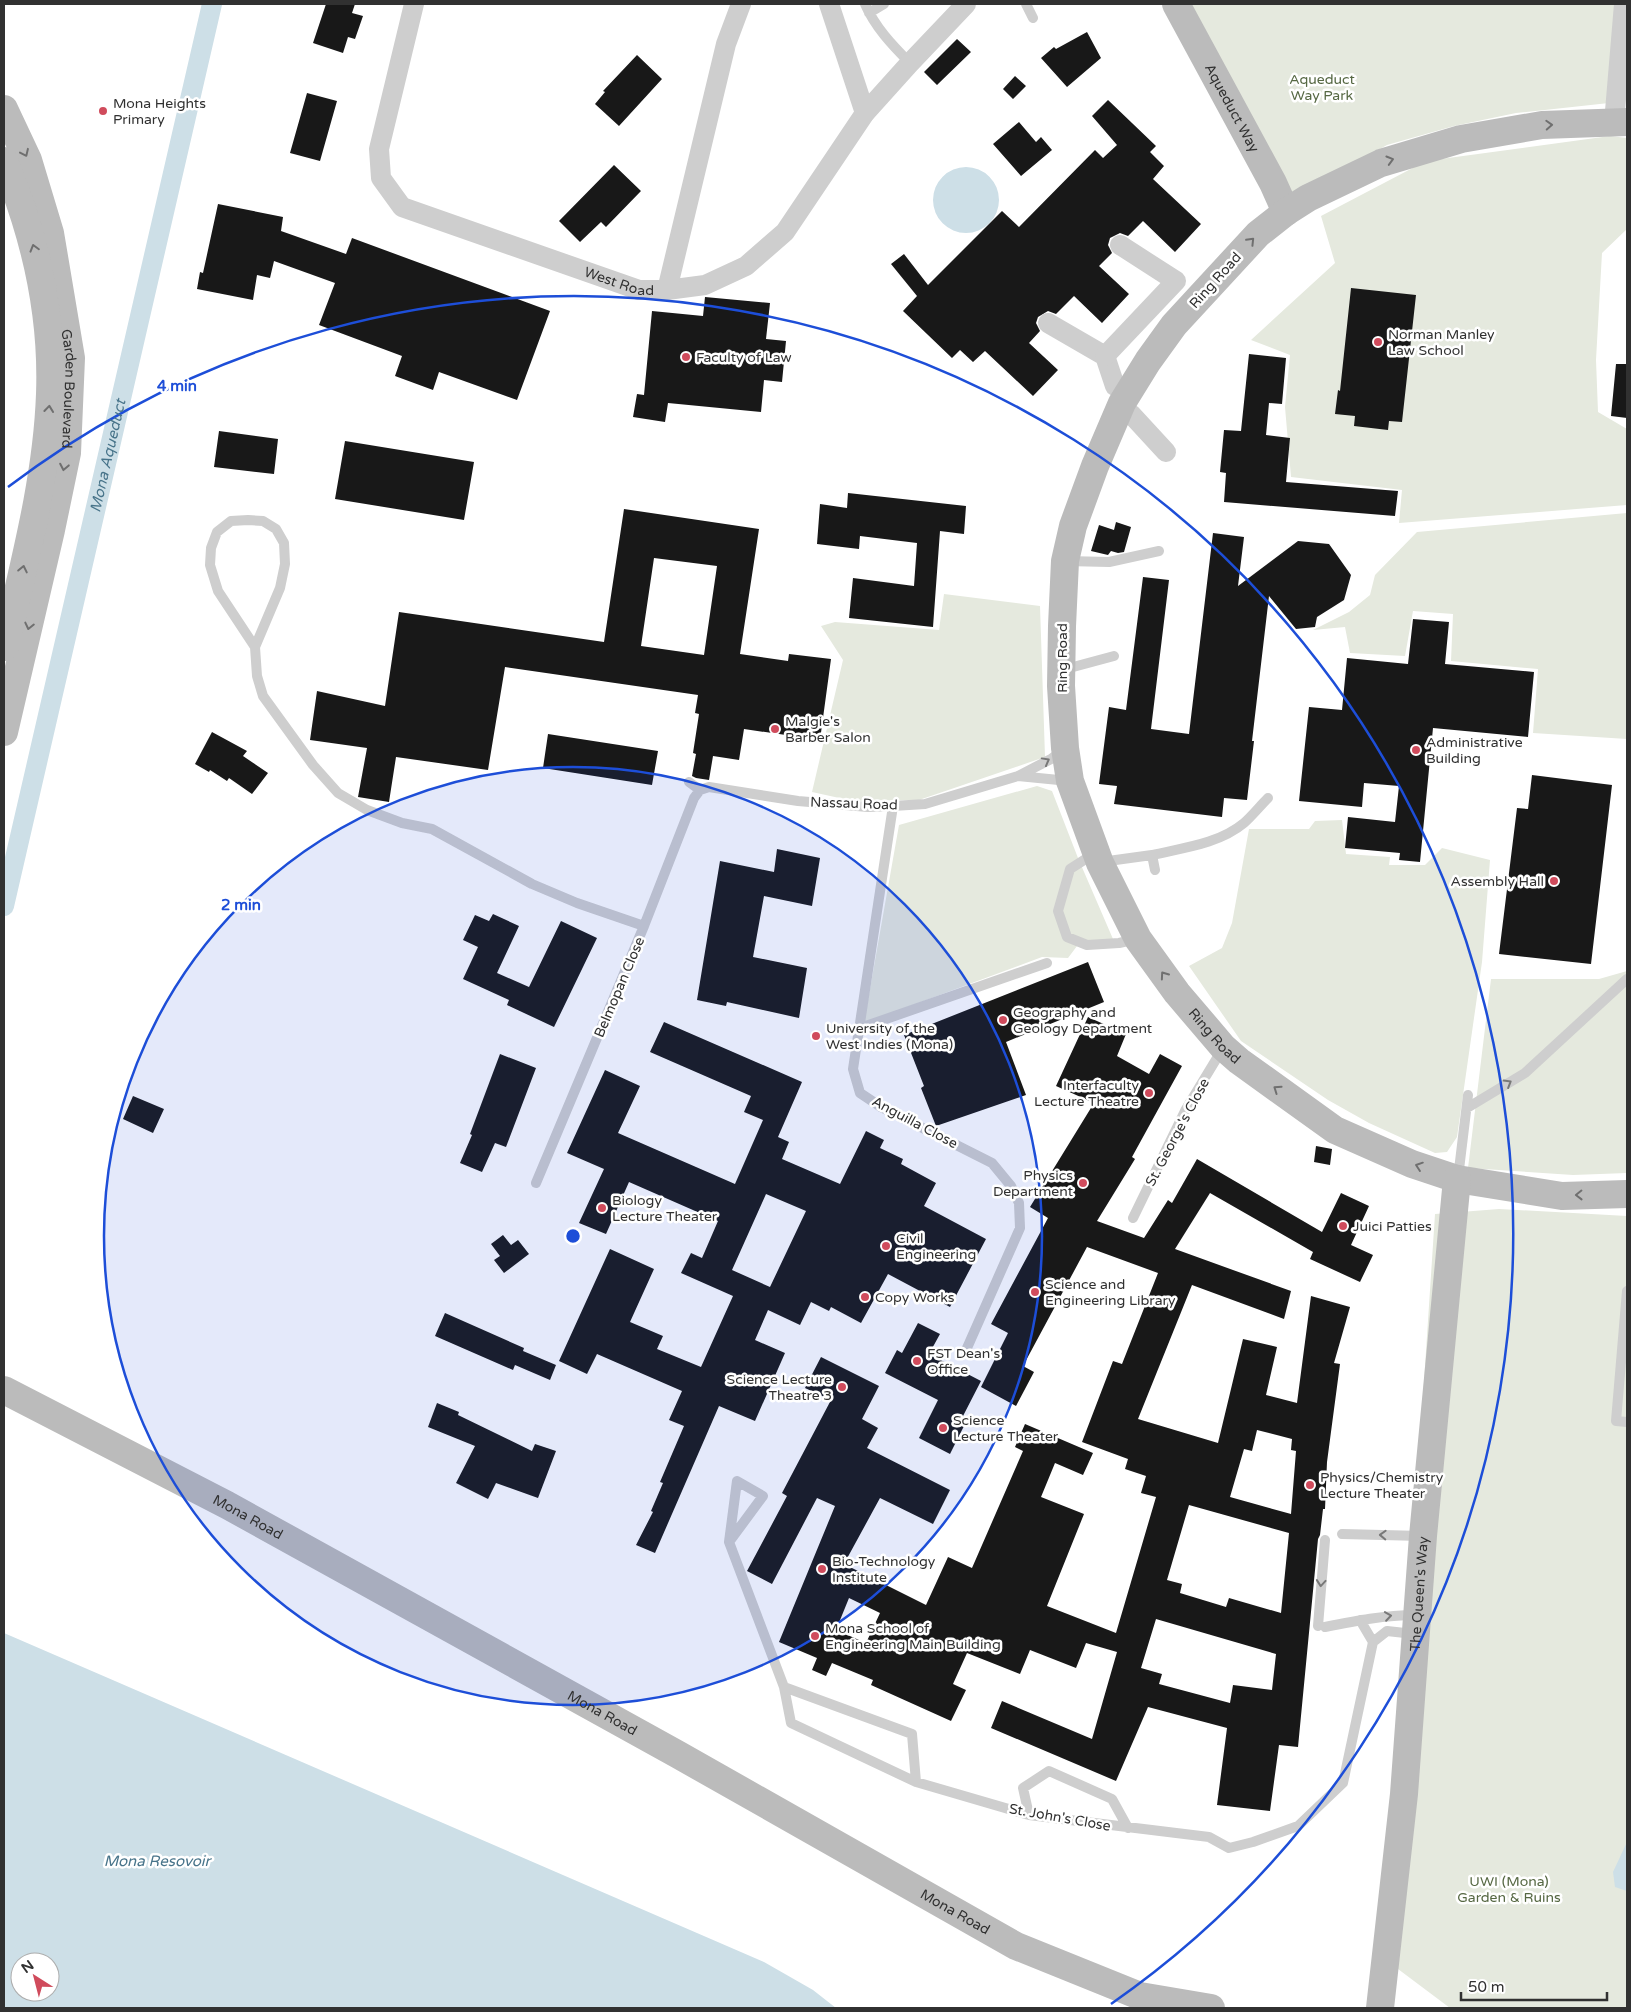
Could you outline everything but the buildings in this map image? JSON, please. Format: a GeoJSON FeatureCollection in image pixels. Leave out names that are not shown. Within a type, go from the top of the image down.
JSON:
{"type":"FeatureCollection","features":[{"type":"Feature","properties":{"kind":"street","name":"West Road"},"geometry":{"type":"LineString","coordinates":[[414,4],[379,149],[381,178],[402,207],[640,290],[667,290],[705,285],[746,266],[785,232],[865,113],[966,4]]}},
{"type":"Feature","properties":{"kind":"street"},"geometry":{"type":"LineString","coordinates":[[667,290],[726,44],[741,4]]}},
{"type":"Feature","properties":{"kind":"street"},"geometry":{"type":"LineString","coordinates":[[829,4],[865,113]]}},
{"type":"Feature","properties":{"kind":"street","name":"Aqueduct Way"},"geometry":{"type":"LineString","coordinates":[[1176,4],[1273,183],[1286,212]]}},
{"type":"Feature","properties":{"kind":"street"},"geometry":{"type":"LineString","coordinates":[[1620,123],[1624,4]]}},
{"type":"Feature","properties":{"kind":"street","name":"Garden Boulevard"},"geometry":{"type":"LineString","coordinates":[[4,109],[28,160],[50,233],[71,358],[66,453],[52,530],[4,732]]}},
{"type":"Feature","properties":{"kind":"street","name":"Ring Road"},"geometry":{"type":"LineString","coordinates":[[1620,123],[1542,125],[1461,139],[1381,162],[1308,198],[1258,234],[1174,325],[1148,361],[1122,404],[1095,466],[1073,526],[1065,561],[1062,670],[1065,748],[1070,781],[1098,857],[1138,939],[1177,994],[1223,1047],[1253,1072],[1335,1130],[1412,1164],[1457,1179],[1562,1196],[1627,1194]]}},
{"type":"Feature","properties":{"kind":"street","name":"Garden Boulevard"},"geometry":{"type":"LineString","coordinates":[[4,161],[19,197],[36,256],[48,326],[50,394],[41,484],[4,651]]}},
{"type":"Feature","properties":{"kind":"street"},"geometry":{"type":"LineString","coordinates":[[1105,356],[1176,282],[1120,245]]}},
{"type":"Feature","properties":{"kind":"street"},"geometry":{"type":"LineString","coordinates":[[1048,323],[1105,356],[1115,386]]}},
{"type":"Feature","properties":{"kind":"street"},"geometry":{"type":"LineString","coordinates":[[1131,414],[1166,452]]}},
{"type":"Feature","properties":{"kind":"street","name":"The Queen's Way"},"geometry":{"type":"LineString","coordinates":[[1380,2008],[1404,1794],[1423,1536],[1457,1179]]}},
{"type":"Feature","properties":{"kind":"street","name":"Mona Road"},"geometry":{"type":"LineString","coordinates":[[4,1390],[236,1510],[669,1749],[1016,1946],[1140,1996],[1211,2008]]}},
{"type":"Feature","properties":{"kind":"lane"},"geometry":{"type":"LineString","coordinates":[[884,4],[867,9],[888,41],[910,63]]}},
{"type":"Feature","properties":{"kind":"lane"},"geometry":{"type":"LineString","coordinates":[[1026,4],[1033,18]]}},
{"type":"Feature","properties":{"kind":"lane"},"geometry":{"type":"LineString","coordinates":[[255,647],[280,588],[285,564],[284,543],[276,529],[263,521],[231,521],[217,532],[211,548],[210,565],[218,591],[255,647],[258,676],[263,696],[313,765],[338,794],[367,810],[402,823],[432,830],[532,884],[577,903],[644,926]]}},
{"type":"Feature","properties":{"kind":"lane"},"geometry":{"type":"LineString","coordinates":[[1065,561],[1109,562],[1159,551]]}},
{"type":"Feature","properties":{"kind":"lane"},"geometry":{"type":"LineString","coordinates":[[1062,670],[1114,656]]}},
{"type":"Feature","properties":{"kind":"lane"},"geometry":{"type":"LineString","coordinates":[[1018,776],[1051,759],[1065,748]]}},
{"type":"Feature","properties":{"kind":"lane"},"geometry":{"type":"LineString","coordinates":[[1018,776],[1070,781]]}},
{"type":"Feature","properties":{"kind":"lane","name":"Nassau Road"},"geometry":{"type":"LineString","coordinates":[[700,790],[710,787],[798,801],[868,807],[893,806],[925,804],[1018,776]]}},
{"type":"Feature","properties":{"kind":"lane"},"geometry":{"type":"LineString","coordinates":[[690,782],[700,790]]}},
{"type":"Feature","properties":{"kind":"lane","name":"Belmopan Close"},"geometry":{"type":"LineString","coordinates":[[536,1183],[644,926],[694,798],[700,790]]}},
{"type":"Feature","properties":{"kind":"lane"},"geometry":{"type":"LineString","coordinates":[[1138,939],[1119,943],[1087,945],[1067,937],[1058,911],[1070,869],[1098,857],[1152,856],[1225,835],[1244,824],[1268,798]]}},
{"type":"Feature","properties":{"kind":"lane","name":"Anguilla Close"},"geometry":{"type":"LineString","coordinates":[[893,806],[854,1069],[860,1093],[881,1107],[992,1163],[1011,1186],[1019,1203],[1020,1228],[966,1348]]}},
{"type":"Feature","properties":{"kind":"lane"},"geometry":{"type":"LineString","coordinates":[[1152,856],[1155,870]]}},
{"type":"Feature","properties":{"kind":"lane"},"geometry":{"type":"LineString","coordinates":[[860,1028],[1047,963]]}},
{"type":"Feature","properties":{"kind":"lane"},"geometry":{"type":"LineString","coordinates":[[1467,1108],[1525,1073],[1627,979]]}},
{"type":"Feature","properties":{"kind":"lane","name":"St. George's Close"},"geometry":{"type":"LineString","coordinates":[[1133,1218],[1186,1110],[1223,1047]]}},
{"type":"Feature","properties":{"kind":"lane"},"geometry":{"type":"LineString","coordinates":[[1457,1179],[1468,1095]]}},
{"type":"Feature","properties":{"kind":"lane"},"geometry":{"type":"LineString","coordinates":[[1627,1291],[1616,1421],[1627,1422]]}},
{"type":"Feature","properties":{"kind":"lane","name":"St. John's Close"},"geometry":{"type":"LineString","coordinates":[[729,1542],[763,1496],[736,1481],[729,1542],[784,1687],[791,1723],[916,1782],[1029,1815],[1209,1837],[1228,1848],[1253,1842],[1298,1826],[1343,1783],[1373,1642]]}},
{"type":"Feature","properties":{"kind":"lane"},"geometry":{"type":"LineString","coordinates":[[1342,1534],[1423,1536]]}},
{"type":"Feature","properties":{"kind":"lane"},"geometry":{"type":"LineString","coordinates":[[1325,1540],[1321,1627],[1398,1615],[1416,1624]]}},
{"type":"Feature","properties":{"kind":"lane"},"geometry":{"type":"LineString","coordinates":[[1360,1620],[1373,1642],[1387,1631],[1416,1624]]}},
{"type":"Feature","properties":{"kind":"lane"},"geometry":{"type":"LineString","coordinates":[[784,1687],[912,1734],[916,1782]]}},
{"type":"Feature","properties":{"kind":"lane"},"geometry":{"type":"LineString","coordinates":[[1029,1815],[1024,1788],[1049,1772],[1112,1799],[1128,1828]]}},
{"type":"Feature","properties":{"kind":"green space","name":"Aqueduct Way Park"},"geometry":{"type":"Polygon","coordinates":[[[1186,4],[1618,4],[1609,103],[1516,113],[1454,126],[1387,145],[1289,200],[1186,4]]]}},
{"type":"Feature","properties":{"kind":"green space"},"geometry":{"type":"Polygon","coordinates":[[[1610,136],[1627,138],[1627,229],[1602,253],[1596,360],[1598,412],[1627,429],[1627,505],[1399,523],[1402,490],[1291,477],[1285,407],[1290,355],[1251,340],[1335,263],[1321,216],[1426,161],[1610,136]]]}},
{"type":"Feature","properties":{"kind":"green space"},"geometry":{"type":"Polygon","coordinates":[[[1627,513],[1627,739],[1533,733],[1538,669],[1451,661],[1453,614],[1413,611],[1405,656],[1350,653],[1345,627],[1313,630],[1349,612],[1370,595],[1375,575],[1417,532],[1627,513]]]}},
{"type":"Feature","properties":{"kind":"green space"},"geometry":{"type":"Polygon","coordinates":[[[944,594],[1040,606],[1045,757],[919,800],[853,801],[812,792],[843,660],[821,626],[835,622],[939,630],[944,594]]]}},
{"type":"Feature","properties":{"kind":"green space"},"geometry":{"type":"Polygon","coordinates":[[[1037,786],[1052,791],[1113,939],[1077,946],[1068,958],[1042,957],[864,1023],[899,825],[1037,786]]]}},
{"type":"Feature","properties":{"kind":"green space"},"geometry":{"type":"Polygon","coordinates":[[[1342,820],[1346,854],[1390,857],[1389,865],[1425,865],[1442,848],[1490,860],[1482,962],[1457,1137],[1447,1152],[1435,1153],[1369,1123],[1328,1100],[1241,1041],[1189,966],[1222,948],[1232,923],[1249,829],[1309,829],[1315,821],[1342,820]]]}},
{"type":"Feature","properties":{"kind":"green space"},"geometry":{"type":"Polygon","coordinates":[[[1627,971],[1627,1173],[1573,1175],[1468,1168],[1491,979],[1599,979],[1627,971]]]}},
{"type":"Feature","properties":{"kind":"green space","name":"UWI (Mona) Garden & Ruins"},"geometry":{"type":"Polygon","coordinates":[[[1499,1209],[1627,1216],[1627,2008],[1450,2008],[1386,1960],[1435,1214],[1499,1209]]]}},
{"type":"Feature","properties":{"kind":"water"},"geometry":{"type":"Polygon","coordinates":[[[966,167],[979,170],[989,177],[996,187],[999,200],[996,213],[989,223],[979,230],[966,233],[953,230],[943,223],[936,213],[933,200],[936,187],[943,177],[953,170],[966,167]]]}},
{"type":"Feature","properties":{"kind":"water","name":"Mona Resovoir"},"geometry":{"type":"Polygon","coordinates":[[[4,1633],[764,1962],[813,1990],[836,2008],[4,2008],[4,1633]]]}},
{"type":"Feature","properties":{"kind":"water"},"geometry":{"type":"Polygon","coordinates":[[[1627,1842],[1627,1891],[1615,1887],[1613,1872],[1627,1842]]]}},
{"type":"Feature","properties":{"kind":"waterway","name":"Mona Aqueduct"},"geometry":{"type":"LineString","coordinates":[[4,906],[212,4]]}},
{"type":"Feature","properties":{"kind":"place","name":"Mona Heights Primary"},"geometry":{"type":"Point","coordinates":[103,111]}},
{"type":"Feature","properties":{"kind":"place","name":"Norman Manley Law School"},"geometry":{"type":"Point","coordinates":[1378,342]}},
{"type":"Feature","properties":{"kind":"place","name":"Faculty of Law"},"geometry":{"type":"Point","coordinates":[686,357]}},
{"type":"Feature","properties":{"kind":"place","name":"Malgie's Barber Salon"},"geometry":{"type":"Point","coordinates":[775,729]}},
{"type":"Feature","properties":{"kind":"place","name":"Administrative Building"},"geometry":{"type":"Point","coordinates":[1416,750]}},
{"type":"Feature","properties":{"kind":"place","name":"Assembly Hall"},"geometry":{"type":"Point","coordinates":[1554,881]}},
{"type":"Feature","properties":{"kind":"place","name":"Geography and Geology Department"},"geometry":{"type":"Point","coordinates":[1003,1020]}},
{"type":"Feature","properties":{"kind":"place","name":"University of the West Indies (Mona)"},"geometry":{"type":"Point","coordinates":[816,1036]}},
{"type":"Feature","properties":{"kind":"place","name":"Interfaculty Lecture Theatre"},"geometry":{"type":"Point","coordinates":[1149,1093]}},
{"type":"Feature","properties":{"kind":"place","name":"Physics Department"},"geometry":{"type":"Point","coordinates":[1083,1183]}},
{"type":"Feature","properties":{"kind":"place","name":"Biology Lecture Theater"},"geometry":{"type":"Point","coordinates":[602,1208]}},
{"type":"Feature","properties":{"kind":"place","name":"Juici Patties"},"geometry":{"type":"Point","coordinates":[1343,1226]}},
{"type":"Feature","properties":{"kind":"place","name":"Civil Engineering"},"geometry":{"type":"Point","coordinates":[886,1246]}},
{"type":"Feature","properties":{"kind":"place","name":"Science and Engineering Library"},"geometry":{"type":"Point","coordinates":[1035,1292]}},
{"type":"Feature","properties":{"kind":"place","name":"Copy Works"},"geometry":{"type":"Point","coordinates":[865,1297]}},
{"type":"Feature","properties":{"kind":"place","name":"FST Dean's Office"},"geometry":{"type":"Point","coordinates":[917,1361]}},
{"type":"Feature","properties":{"kind":"place","name":"Science Lecture Theatre 3"},"geometry":{"type":"Point","coordinates":[842,1387]}},
{"type":"Feature","properties":{"kind":"place","name":"Science Lecture Theater"},"geometry":{"type":"Point","coordinates":[943,1428]}},
{"type":"Feature","properties":{"kind":"place","name":"Physics/Chemistry Lecture Theater"},"geometry":{"type":"Point","coordinates":[1310,1485]}},
{"type":"Feature","properties":{"kind":"place","name":"Bio-Technology Institute"},"geometry":{"type":"Point","coordinates":[822,1569]}},
{"type":"Feature","properties":{"kind":"place","name":"Mona School of Engineering Main Building"},"geometry":{"type":"Point","coordinates":[815,1636]}}]}
